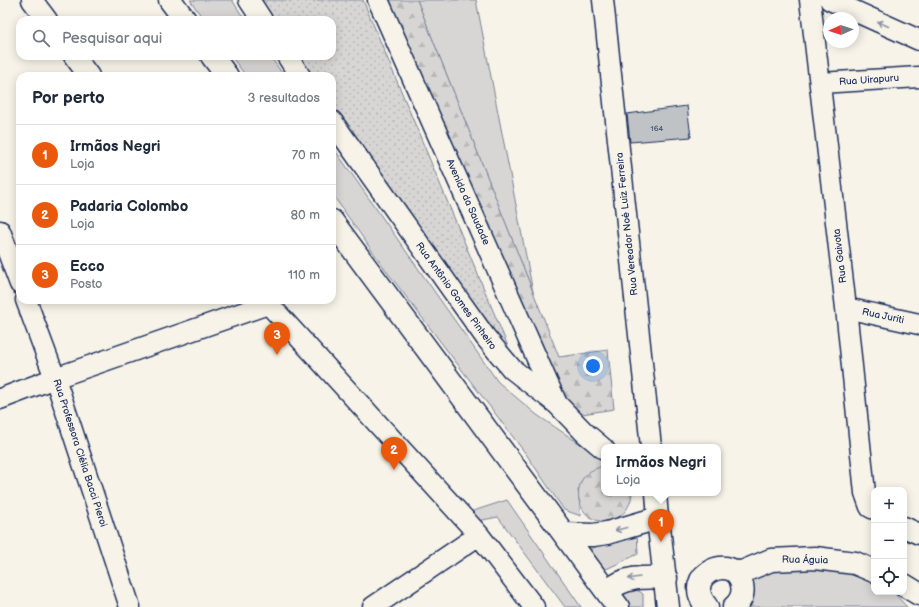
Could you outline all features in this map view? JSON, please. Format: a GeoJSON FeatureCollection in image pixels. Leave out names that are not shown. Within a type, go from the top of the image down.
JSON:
{"type":"FeatureCollection","features":[{"type":"Feature","properties":{"kind":"main road"},"geometry":{"type":"LineString","coordinates":[[170,0],[182,16]]}},
{"type":"Feature","properties":{"kind":"main road"},"geometry":{"type":"LineString","coordinates":[[215,60],[224,72]]}},
{"type":"Feature","properties":{"kind":"main road"},"geometry":{"type":"LineString","coordinates":[[336,227],[612,600]]}},
{"type":"Feature","properties":{"kind":"main road"},"geometry":{"type":"LineString","coordinates":[[564,534],[593,535],[607,533],[658,518],[666,578],[668,607]]}},
{"type":"Feature","properties":{"kind":"main road","name":"Rua Águia"},"geometry":{"type":"LineString","coordinates":[[737,574],[771,560],[815,558],[855,563],[871,571]]}},
{"type":"Feature","properties":{"kind":"main road"},"geometry":{"type":"LineString","coordinates":[[612,600],[614,586],[626,580],[640,577],[666,578],[701,599],[707,572],[717,568],[728,568],[737,574],[742,582],[743,593],[739,602],[734,607]]}},
{"type":"Feature","properties":{"kind":"main road"},"geometry":{"type":"LineString","coordinates":[[907,587],[919,594]]}},
{"type":"Feature","properties":{"kind":"street"},"geometry":{"type":"LineString","coordinates":[[32,0],[44,16]]}},
{"type":"Feature","properties":{"kind":"street"},"geometry":{"type":"LineString","coordinates":[[249,0],[259,16]]}},
{"type":"Feature","properties":{"kind":"street","name":"Avenida da Saudade"},"geometry":{"type":"LineString","coordinates":[[378,0],[557,404]]}},
{"type":"Feature","properties":{"kind":"street","name":"Rua Vereador Noé Luiz Ferreira"},"geometry":{"type":"LineString","coordinates":[[603,0],[651,444]]}},
{"type":"Feature","properties":{"kind":"street","name":"Rua Gaivota"},"geometry":{"type":"LineString","coordinates":[[810,0],[846,308],[865,493],[871,508]]}},
{"type":"Feature","properties":{"kind":"street"},"geometry":{"type":"LineString","coordinates":[[830,0],[919,40]]}},
{"type":"Feature","properties":{"kind":"street"},"geometry":{"type":"LineString","coordinates":[[77,60],[86,72]]}},
{"type":"Feature","properties":{"kind":"street"},"geometry":{"type":"LineString","coordinates":[[290,60],[297,72]]}},
{"type":"Feature","properties":{"kind":"street","name":"Rua Uirapuru"},"geometry":{"type":"LineString","coordinates":[[820,83],[919,77]]}},
{"type":"Feature","properties":{"kind":"street","name":"Rua Antônio Gomes Pinheiro"},"geometry":{"type":"LineString","coordinates":[[336,127],[486,338],[512,369],[557,404],[585,433],[601,446]]}},
{"type":"Feature","properties":{"kind":"street"},"geometry":{"type":"LineString","coordinates":[[0,231],[16,273]]}},
{"type":"Feature","properties":{"kind":"street","name":"Rua Professora Clélia Bacci Pieroi"},"geometry":{"type":"LineString","coordinates":[[27,304],[55,378],[130,607]]}},
{"type":"Feature","properties":{"kind":"street"},"geometry":{"type":"LineString","coordinates":[[0,399],[261,304]]}},
{"type":"Feature","properties":{"kind":"street"},"geometry":{"type":"LineString","coordinates":[[269,304],[479,535],[534,607]]}},
{"type":"Feature","properties":{"kind":"street","name":"Rua Juriti"},"geometry":{"type":"LineString","coordinates":[[846,308],[919,324]]}},
{"type":"Feature","properties":{"kind":"street"},"geometry":{"type":"LineString","coordinates":[[656,496],[658,518]]}},
{"type":"Feature","properties":{"kind":"street"},"geometry":{"type":"LineString","coordinates":[[907,528],[919,534]]}},
{"type":"Feature","properties":{"kind":"street"},"geometry":{"type":"LineString","coordinates":[[374,607],[479,535]]}},
{"type":"Feature","properties":{"kind":"green space"},"geometry":{"type":"Polygon","coordinates":[[[190,0],[232,0],[242,16],[201,16],[190,0]]]}},
{"type":"Feature","properties":{"kind":"green space"},"geometry":{"type":"Polygon","coordinates":[[[254,0],[363,0],[520,375],[336,116],[336,72],[305,72],[296,60],[336,60],[336,16],[265,16],[254,0]]]}},
{"type":"Feature","properties":{"kind":"green space"},"geometry":{"type":"Polygon","coordinates":[[[388,0],[417,0],[559,357],[608,350],[614,409],[563,417],[388,0]]]}},
{"type":"Feature","properties":{"kind":"green space"},"geometry":{"type":"Polygon","coordinates":[[[417,0],[476,0],[533,292],[417,0]]]}},
{"type":"Feature","properties":{"kind":"green space"},"geometry":{"type":"Polygon","coordinates":[[[234,60],[273,60],[281,72],[243,72],[234,60]]]}},
{"type":"Feature","properties":{"kind":"green space"},"geometry":{"type":"Polygon","coordinates":[[[336,152],[498,382],[537,415],[601,458],[601,470],[578,490],[581,516],[564,510],[526,454],[385,269],[336,200],[336,152]]]}},
{"type":"Feature","properties":{"kind":"green space"},"geometry":{"type":"Polygon","coordinates":[[[601,467],[601,496],[632,496],[624,512],[614,520],[600,521],[593,519],[587,515],[580,503],[580,483],[589,472],[601,467]]]}},
{"type":"Feature","properties":{"kind":"green space"},"geometry":{"type":"Polygon","coordinates":[[[507,500],[581,607],[565,607],[498,517],[467,523],[461,515],[507,500]]]}},
{"type":"Feature","properties":{"kind":"green space"},"geometry":{"type":"Polygon","coordinates":[[[637,531],[638,554],[600,572],[583,552],[637,531]]]}},
{"type":"Feature","properties":{"kind":"green space"},"geometry":{"type":"Polygon","coordinates":[[[767,568],[833,568],[871,582],[871,595],[896,595],[907,607],[732,607],[742,584],[767,568]]]}},
{"type":"Feature","properties":{"kind":"green space"},"geometry":{"type":"Polygon","coordinates":[[[633,587],[643,594],[643,607],[624,607],[617,589],[633,587]]]}},
{"type":"Feature","properties":{"kind":"building"},"geometry":{"type":"Polygon","coordinates":[[[687,106],[691,137],[630,142],[627,114],[687,106]]]}},
{"type":"Feature","properties":{"kind":"place","name":"Ecco"},"geometry":{"type":"Point","coordinates":[277,355]}},
{"type":"Feature","properties":{"kind":"place","name":"Padaria Colombo"},"geometry":{"type":"Point","coordinates":[394,470]}},
{"type":"Feature","properties":{"kind":"place","name":"Irmãos Negri"},"geometry":{"type":"Point","coordinates":[661,542]}}]}
